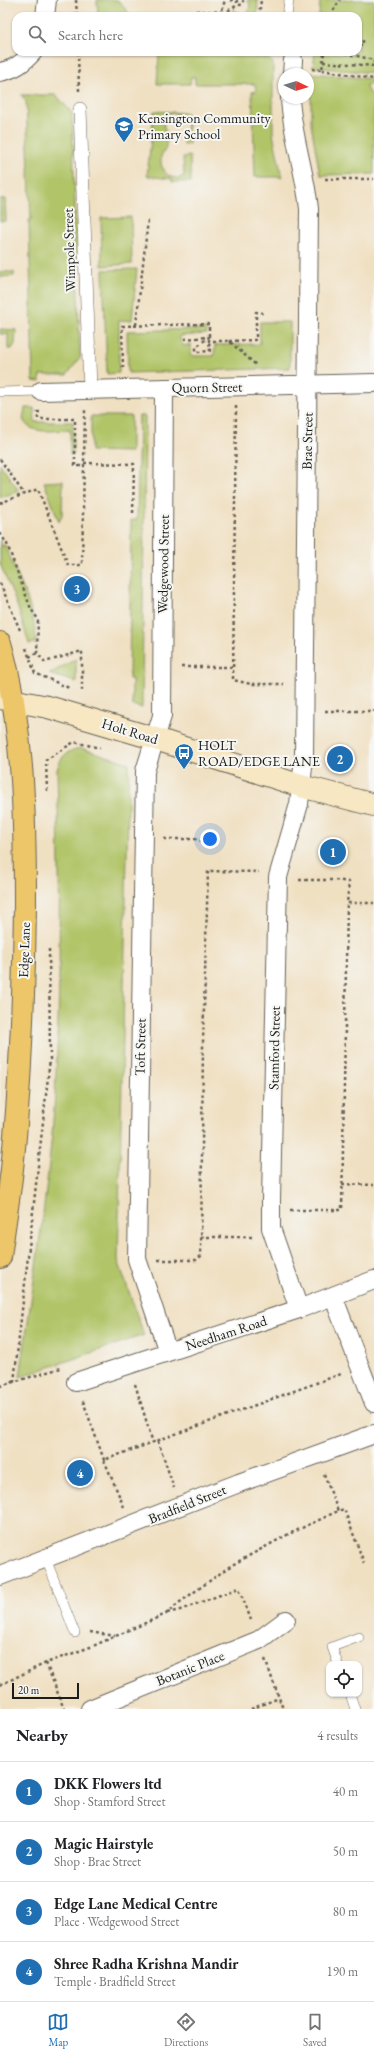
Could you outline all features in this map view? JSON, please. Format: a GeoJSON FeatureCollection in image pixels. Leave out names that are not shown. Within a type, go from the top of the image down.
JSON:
{"type":"FeatureCollection","features":[{"type":"Feature","properties":{"kind":"highway","name":"Edge Lane"},"geometry":{"type":"LineString","coordinates":[[0,643],[4,700],[18,739],[25,860],[25,938],[20,1049],[13,1159],[0,1257]]}},
{"type":"Feature","properties":{"kind":"main road","name":"Holt Road"},"geometry":{"type":"LineString","coordinates":[[4,700],[48,707],[156,739],[301,786],[374,805]]}},
{"type":"Feature","properties":{"kind":"street"},"geometry":{"type":"LineString","coordinates":[[46,12],[47,0]]}},
{"type":"Feature","properties":{"kind":"street"},"geometry":{"type":"LineString","coordinates":[[0,72],[13,69],[29,56]]}},
{"type":"Feature","properties":{"kind":"street","name":"Brae Street"},"geometry":{"type":"LineString","coordinates":[[290,104],[291,118],[309,209],[305,711],[304,758],[301,786]]}},
{"type":"Feature","properties":{"kind":"street","name":"Wimpole Street"},"geometry":{"type":"LineString","coordinates":[[80,109],[90,389]]}},
{"type":"Feature","properties":{"kind":"street","name":"Quorn Street"},"geometry":{"type":"LineString","coordinates":[[41,391],[374,383]]}},
{"type":"Feature","properties":{"kind":"street","name":"Wedgewood Street"},"geometry":{"type":"LineString","coordinates":[[156,739],[162,716],[164,388]]}},
{"type":"Feature","properties":{"kind":"street","name":"Toft Street"},"geometry":{"type":"LineString","coordinates":[[156,739],[145,771],[137,1259],[168,1352]]}},
{"type":"Feature","properties":{"kind":"street","name":"Stamford Street"},"geometry":{"type":"LineString","coordinates":[[299,1309],[272,1232],[271,1210],[278,876],[299,804],[301,786]]}},
{"type":"Feature","properties":{"kind":"street","name":"Needham Road"},"geometry":{"type":"LineString","coordinates":[[76,1382],[299,1309],[374,1280]]}},
{"type":"Feature","properties":{"kind":"street"},"geometry":{"type":"LineString","coordinates":[[333,1296],[374,1403]]}},
{"type":"Feature","properties":{"kind":"street","name":"Bradfield Street"},"geometry":{"type":"LineString","coordinates":[[0,1576],[317,1454],[374,1434]]}},
{"type":"Feature","properties":{"kind":"street","name":"Botanic Place"},"geometry":{"type":"LineString","coordinates":[[90,1709],[259,1640],[286,1620]]}},
{"type":"Feature","properties":{"kind":"lane"},"geometry":{"type":"LineString","coordinates":[[288,12],[289,0]]}},
{"type":"Feature","properties":{"kind":"lane"},"geometry":{"type":"LineString","coordinates":[[0,392],[41,391]]}},
{"type":"Feature","properties":{"kind":"lane"},"geometry":{"type":"LineString","coordinates":[[46,1558],[75,1633]]}},
{"type":"Feature","properties":{"kind":"lane"},"geometry":{"type":"LineString","coordinates":[[337,1661],[332,1647],[359,1637]]}},
{"type":"Feature","properties":{"kind":"lane"},"geometry":{"type":"LineString","coordinates":[[351,1697],[355,1709]]}},
{"type":"Feature","properties":{"kind":"path"},"geometry":{"type":"LineString","coordinates":[[76,0],[77,12]]}},
{"type":"Feature","properties":{"kind":"path"},"geometry":{"type":"LineString","coordinates":[[221,12],[225,0]]}},
{"type":"Feature","properties":{"kind":"path"},"geometry":{"type":"LineString","coordinates":[[230,0],[244,4],[243,0]]}},
{"type":"Feature","properties":{"kind":"path"},"geometry":{"type":"LineString","coordinates":[[260,12],[261,0]]}},
{"type":"Feature","properties":{"kind":"path"},"geometry":{"type":"LineString","coordinates":[[332,12],[340,0]]}},
{"type":"Feature","properties":{"kind":"path"},"geometry":{"type":"LineString","coordinates":[[228,12],[237,2]]}},
{"type":"Feature","properties":{"kind":"path"},"geometry":{"type":"LineString","coordinates":[[196,12],[198,10],[209,12]]}},
{"type":"Feature","properties":{"kind":"path"},"geometry":{"type":"LineString","coordinates":[[78,56],[80,109]]}},
{"type":"Feature","properties":{"kind":"path"},"geometry":{"type":"LineString","coordinates":[[322,70],[324,56]]}},
{"type":"Feature","properties":{"kind":"path"},"geometry":{"type":"LineString","coordinates":[[323,62],[374,66],[374,60],[357,56]]}},
{"type":"Feature","properties":{"kind":"path"},"geometry":{"type":"LineString","coordinates":[[292,63],[374,79]]}},
{"type":"Feature","properties":{"kind":"path"},"geometry":{"type":"LineString","coordinates":[[304,179],[374,179]]}},
{"type":"Feature","properties":{"kind":"path"},"geometry":{"type":"LineString","coordinates":[[136,326],[148,220]]}},
{"type":"Feature","properties":{"kind":"path"},"geometry":{"type":"LineString","coordinates":[[209,341],[256,340],[256,312],[263,313]]}},
{"type":"Feature","properties":{"kind":"path"},"geometry":{"type":"LineString","coordinates":[[124,389],[122,326],[209,324],[210,351],[196,352],[196,347],[209,337]]}},
{"type":"Feature","properties":{"kind":"path"},"geometry":{"type":"LineString","coordinates":[[184,339],[209,337]]}},
{"type":"Feature","properties":{"kind":"path"},"geometry":{"type":"LineString","coordinates":[[229,341],[279,385]]}},
{"type":"Feature","properties":{"kind":"path"},"geometry":{"type":"LineString","coordinates":[[236,386],[233,680],[251,684],[305,685]]}},
{"type":"Feature","properties":{"kind":"path"},"geometry":{"type":"LineString","coordinates":[[46,412],[38,412],[38,419],[75,419],[74,466],[84,464],[134,464],[133,515]]}},
{"type":"Feature","properties":{"kind":"path"},"geometry":{"type":"LineString","coordinates":[[77,412],[85,412]]}},
{"type":"Feature","properties":{"kind":"path"},"geometry":{"type":"LineString","coordinates":[[0,503],[38,489],[68,565],[82,565],[85,416]]}},
{"type":"Feature","properties":{"kind":"path"},"geometry":{"type":"LineString","coordinates":[[0,459],[24,494]]}},
{"type":"Feature","properties":{"kind":"path"},"geometry":{"type":"LineString","coordinates":[[0,534],[7,544],[31,609],[38,619],[37,653],[45,662],[82,651],[82,694]]}},
{"type":"Feature","properties":{"kind":"path"},"geometry":{"type":"LineString","coordinates":[[0,583],[22,637]]}},
{"type":"Feature","properties":{"kind":"path"},"geometry":{"type":"LineString","coordinates":[[25,643],[35,673],[87,696]]}},
{"type":"Feature","properties":{"kind":"path"},"geometry":{"type":"LineString","coordinates":[[29,656],[37,653]]}},
{"type":"Feature","properties":{"kind":"path"},"geometry":{"type":"LineString","coordinates":[[162,667],[233,667]]}},
{"type":"Feature","properties":{"kind":"path"},"geometry":{"type":"LineString","coordinates":[[305,711],[374,711]]}},
{"type":"Feature","properties":{"kind":"path"},"geometry":{"type":"LineString","coordinates":[[144,839],[196,839],[214,846]]}},
{"type":"Feature","properties":{"kind":"path"},"geometry":{"type":"LineString","coordinates":[[137,1259],[196,1260],[202,1256],[201,1237],[208,871],[349,882],[347,903],[342,1210],[271,1210]]}},
{"type":"Feature","properties":{"kind":"path"},"geometry":{"type":"LineString","coordinates":[[347,903],[374,903]]}},
{"type":"Feature","properties":{"kind":"path"},"geometry":{"type":"LineString","coordinates":[[342,1184],[374,1185]]}},
{"type":"Feature","properties":{"kind":"path"},"geometry":{"type":"LineString","coordinates":[[201,1237],[256,1237],[272,1232]]}},
{"type":"Feature","properties":{"kind":"path"},"geometry":{"type":"LineString","coordinates":[[129,1365],[153,1442]]}},
{"type":"Feature","properties":{"kind":"path"},"geometry":{"type":"LineString","coordinates":[[0,1386],[70,1366],[104,1460],[132,1526]]}},
{"type":"Feature","properties":{"kind":"path"},"geometry":{"type":"LineString","coordinates":[[104,1460],[360,1368]]}},
{"type":"Feature","properties":{"kind":"path"},"geometry":{"type":"LineString","coordinates":[[158,1441],[181,1506]]}},
{"type":"Feature","properties":{"kind":"path"},"geometry":{"type":"LineString","coordinates":[[317,1454],[338,1511]]}},
{"type":"Feature","properties":{"kind":"path"},"geometry":{"type":"LineString","coordinates":[[0,1685],[46,1663],[93,1646],[166,1614],[232,1565],[287,1535],[338,1511],[344,1509],[364,1563]]}},
{"type":"Feature","properties":{"kind":"path"},"geometry":{"type":"LineString","coordinates":[[46,1663],[64,1709]]}},
{"type":"Feature","properties":{"kind":"path"},"geometry":{"type":"LineString","coordinates":[[251,1709],[279,1698]]}},
{"type":"Feature","properties":{"kind":"green space"},"geometry":{"type":"Polygon","coordinates":[[[97,0],[118,0],[128,12],[98,12],[97,0]]]}},
{"type":"Feature","properties":{"kind":"green space"},"geometry":{"type":"Polygon","coordinates":[[[247,0],[258,0],[257,12],[247,12],[249,11],[250,4],[247,0]]]}},
{"type":"Feature","properties":{"kind":"green space"},"geometry":{"type":"Polygon","coordinates":[[[320,0],[374,0],[374,73],[313,67],[314,56],[362,56],[362,12],[319,12],[320,0]]]}},
{"type":"Feature","properties":{"kind":"green space"},"geometry":{"type":"Polygon","coordinates":[[[159,56],[247,56],[268,58],[273,63],[273,134],[282,177],[255,177],[252,92],[256,91],[255,84],[195,84],[195,77],[191,77],[190,84],[157,84],[159,56]]]}},
{"type":"Feature","properties":{"kind":"green space"},"geometry":{"type":"Polygon","coordinates":[[[314,73],[373,79],[370,85],[366,85],[367,90],[374,97],[374,174],[320,175],[311,124],[311,104],[314,104],[314,73]]]}},
{"type":"Feature","properties":{"kind":"green space"},"geometry":{"type":"Polygon","coordinates":[[[21,95],[56,95],[72,113],[80,358],[67,375],[40,375],[40,382],[33,381],[29,220],[31,220],[26,101],[21,95]]]}},
{"type":"Feature","properties":{"kind":"green space"},"geometry":{"type":"Polygon","coordinates":[[[154,111],[187,113],[189,144],[184,145],[182,135],[187,128],[186,119],[180,115],[172,113],[165,120],[164,128],[168,134],[166,148],[161,156],[161,163],[162,168],[168,175],[175,178],[180,178],[184,176],[183,157],[190,156],[191,182],[172,182],[172,179],[147,176],[154,111]]]}},
{"type":"Feature","properties":{"kind":"green space"},"geometry":{"type":"Polygon","coordinates":[[[0,199],[5,199],[6,221],[0,221],[0,199]]]}},
{"type":"Feature","properties":{"kind":"green space"},"geometry":{"type":"Polygon","coordinates":[[[131,217],[132,264],[102,266],[101,218],[131,217]]]}},
{"type":"Feature","properties":{"kind":"green space"},"geometry":{"type":"Polygon","coordinates":[[[137,269],[132,320],[119,321],[119,373],[107,374],[103,270],[137,269]]]}},
{"type":"Feature","properties":{"kind":"green space"},"geometry":{"type":"Polygon","coordinates":[[[0,272],[14,272],[14,276],[0,277],[0,272]]]}},
{"type":"Feature","properties":{"kind":"green space"},"geometry":{"type":"Polygon","coordinates":[[[260,322],[290,322],[290,368],[128,373],[127,331],[206,329],[207,334],[179,336],[183,346],[191,344],[191,356],[214,356],[215,345],[260,344],[260,322]]]}},
{"type":"Feature","properties":{"kind":"green space"},"geometry":{"type":"Polygon","coordinates":[[[0,329],[16,330],[15,344],[12,349],[8,349],[8,334],[0,334],[0,329]]]}},
{"type":"Feature","properties":{"kind":"green space"},"geometry":{"type":"Polygon","coordinates":[[[25,408],[34,408],[35,422],[73,422],[73,455],[70,455],[70,430],[43,431],[31,428],[23,419],[25,408]]]}},
{"type":"Feature","properties":{"kind":"green space"},"geometry":{"type":"Polygon","coordinates":[[[91,416],[131,416],[131,452],[91,451],[91,416]]]}},
{"type":"Feature","properties":{"kind":"green space"},"geometry":{"type":"Polygon","coordinates":[[[139,416],[145,416],[142,708],[132,705],[132,679],[129,679],[131,520],[137,520],[139,416]]]}},
{"type":"Feature","properties":{"kind":"green space"},"geometry":{"type":"Polygon","coordinates":[[[0,464],[19,491],[0,498],[0,464]]]}},
{"type":"Feature","properties":{"kind":"green space"},"geometry":{"type":"Polygon","coordinates":[[[63,481],[62,515],[59,522],[44,482],[63,481]]]}},
{"type":"Feature","properties":{"kind":"green space"},"geometry":{"type":"Polygon","coordinates":[[[0,540],[2,546],[5,545],[29,606],[33,618],[36,643],[29,644],[17,605],[0,564],[0,540]]]}},
{"type":"Feature","properties":{"kind":"green space"},"geometry":{"type":"Polygon","coordinates":[[[76,659],[76,682],[49,674],[76,659]]]}},
{"type":"Feature","properties":{"kind":"green space"},"geometry":{"type":"Polygon","coordinates":[[[81,748],[129,763],[118,1260],[144,1335],[20,1377],[45,1201],[55,1095],[59,932],[57,770],[60,761],[68,752],[81,748]]]}},
{"type":"Feature","properties":{"kind":"place","name":"Kensington Community Primary School"},"geometry":{"type":"Point","coordinates":[124,143]}},
{"type":"Feature","properties":{"kind":"place","name":"Edge Lane Medical Centre"},"geometry":{"type":"Point","coordinates":[77,589]}},
{"type":"Feature","properties":{"kind":"place","name":"Magic Hairstyle"},"geometry":{"type":"Point","coordinates":[340,759]}},
{"type":"Feature","properties":{"kind":"place","name":"HOLT ROAD/EDGE LANE"},"geometry":{"type":"Point","coordinates":[184,770]}},
{"type":"Feature","properties":{"kind":"place","name":"DKK Flowers ltd"},"geometry":{"type":"Point","coordinates":[333,852]}},
{"type":"Feature","properties":{"kind":"place","name":"Shree Radha Krishna Mandir"},"geometry":{"type":"Point","coordinates":[80,1473]}}]}
